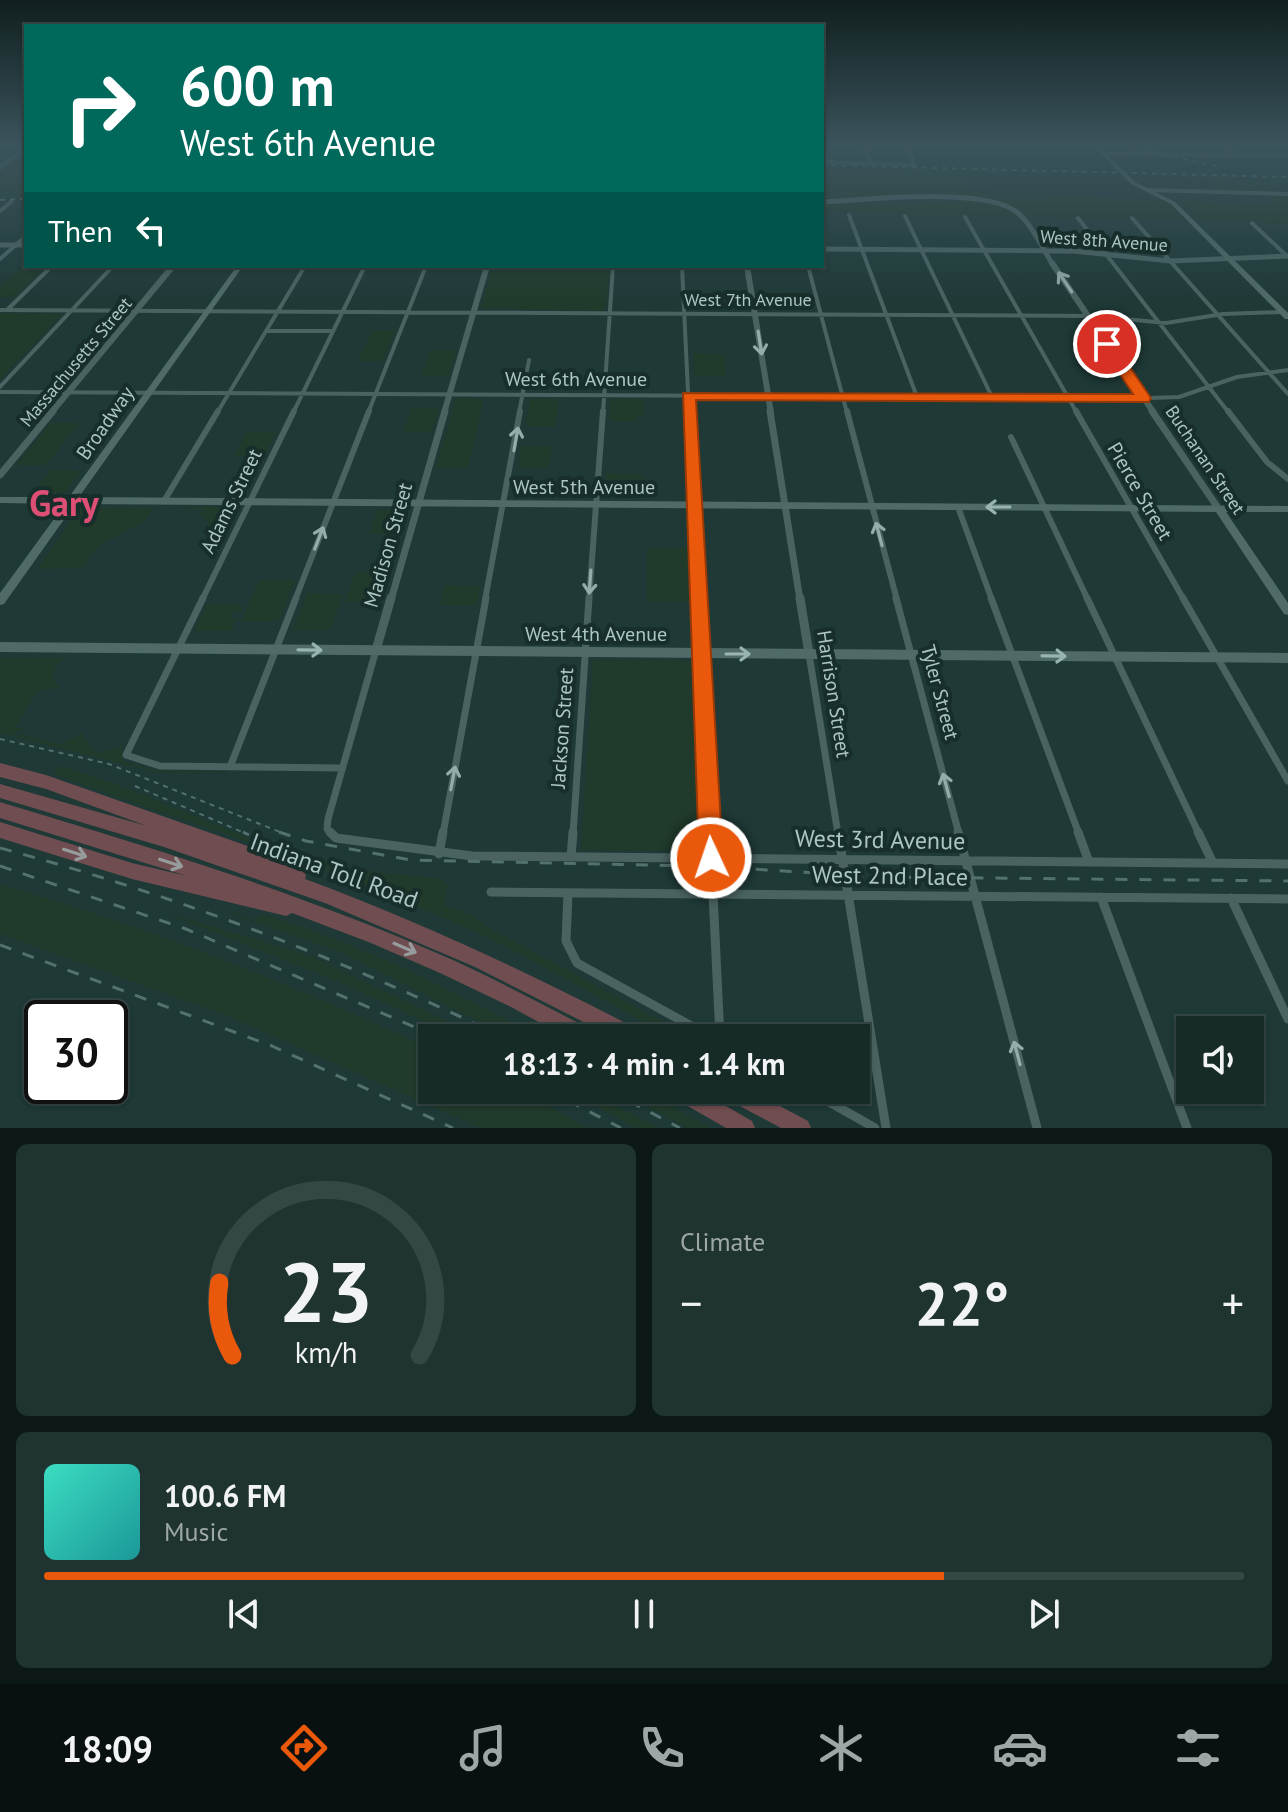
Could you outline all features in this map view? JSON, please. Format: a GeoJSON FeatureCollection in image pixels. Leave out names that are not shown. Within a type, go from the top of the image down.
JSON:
{"type":"FeatureCollection","features":[{"type":"Feature","properties":{"kind":"highway"},"geometry":{"type":"LineString","coordinates":[[0,770],[46,782],[264,860],[359,905]]}},
{"type":"Feature","properties":{"kind":"highway","name":"Indiana Toll Road"},"geometry":{"type":"LineString","coordinates":[[0,791],[359,905],[524,978],[608,1024]]}},
{"type":"Feature","properties":{"kind":"highway","name":"Indiana Toll Road"},"geometry":{"type":"LineString","coordinates":[[0,810],[333,918],[436,961],[560,1024]]}},
{"type":"Feature","properties":{"kind":"highway"},"geometry":{"type":"LineString","coordinates":[[0,830],[132,871],[333,918]]}},
{"type":"Feature","properties":{"kind":"highway"},"geometry":{"type":"LineString","coordinates":[[703,1104],[745,1128]]}},
{"type":"Feature","properties":{"kind":"highway"},"geometry":{"type":"LineString","coordinates":[[756,1104],[801,1128]]}},
{"type":"Feature","properties":{"kind":"main road"},"geometry":{"type":"LineString","coordinates":[[1166,199],[1286,315]]}},
{"type":"Feature","properties":{"kind":"main road","name":"Broadway"},"geometry":{"type":"LineString","coordinates":[[0,601],[239,268]]}},
{"type":"Feature","properties":{"kind":"main road","name":"West 5th Avenue"},"geometry":{"type":"LineString","coordinates":[[0,500],[1288,509]]}},
{"type":"Feature","properties":{"kind":"main road","name":"Buchanan Street"},"geometry":{"type":"LineString","coordinates":[[1218,508],[1288,611]]}},
{"type":"Feature","properties":{"kind":"main road","name":"West 4th Avenue"},"geometry":{"type":"LineString","coordinates":[[0,647],[1288,658]]}},
{"type":"Feature","properties":{"kind":"street","name":"Buchanan Street"},"geometry":{"type":"LineString","coordinates":[[824,202],[988,201],[1018,213],[1218,508]]}},
{"type":"Feature","properties":{"kind":"street"},"geometry":{"type":"LineString","coordinates":[[0,211],[11,202]]}},
{"type":"Feature","properties":{"kind":"street"},"geometry":{"type":"LineString","coordinates":[[849,215],[917,397]]}},
{"type":"Feature","properties":{"kind":"street"},"geometry":{"type":"LineString","coordinates":[[905,216],[992,397]]}},
{"type":"Feature","properties":{"kind":"street","name":"Pierce Street"},"geometry":{"type":"LineString","coordinates":[[965,217],[1288,781]]}},
{"type":"Feature","properties":{"kind":"street"},"geometry":{"type":"LineString","coordinates":[[1078,218],[1267,462],[1288,479]]}},
{"type":"Feature","properties":{"kind":"street"},"geometry":{"type":"LineString","coordinates":[[1132,218],[1288,394]]}},
{"type":"Feature","properties":{"kind":"street"},"geometry":{"type":"LineString","coordinates":[[1252,223],[1288,257]]}},
{"type":"Feature","properties":{"kind":"street"},"geometry":{"type":"LineString","coordinates":[[0,259],[24,238]]}},
{"type":"Feature","properties":{"kind":"street"},"geometry":{"type":"LineString","coordinates":[[0,245],[24,245]]}},
{"type":"Feature","properties":{"kind":"street","name":"West 8th Avenue"},"geometry":{"type":"LineString","coordinates":[[824,249],[1043,250],[1170,261],[1288,257]]}},
{"type":"Feature","properties":{"kind":"street"},"geometry":{"type":"LineString","coordinates":[[3,310],[50,268]]}},
{"type":"Feature","properties":{"kind":"street"},"geometry":{"type":"LineString","coordinates":[[0,389],[111,268]]}},
{"type":"Feature","properties":{"kind":"street","name":"Massachusetts Street"},"geometry":{"type":"LineString","coordinates":[[0,475],[171,268]]}},
{"type":"Feature","properties":{"kind":"street"},"geometry":{"type":"LineString","coordinates":[[164,501],[304,268]]}},
{"type":"Feature","properties":{"kind":"street","name":"Adams Street"},"geometry":{"type":"LineString","coordinates":[[230,767],[160,766],[129,759],[127,752],[364,268]]}},
{"type":"Feature","properties":{"kind":"street"},"geometry":{"type":"LineString","coordinates":[[342,768],[230,767],[425,268]]}},
{"type":"Feature","properties":{"kind":"street","name":"Madison Street"},"geometry":{"type":"LineString","coordinates":[[330,834],[327,824],[342,768],[486,268]]}},
{"type":"Feature","properties":{"kind":"street","name":"Jackson Street"},"geometry":{"type":"LineString","coordinates":[[571,857],[613,268]]}},
{"type":"Feature","properties":{"kind":"street"},"geometry":{"type":"LineString","coordinates":[[682,268],[711,858]]}},
{"type":"Feature","properties":{"kind":"street","name":"Harrison Street"},"geometry":{"type":"LineString","coordinates":[[747,268],[886,1128]]}},
{"type":"Feature","properties":{"kind":"street","name":"Tyler Street"},"geometry":{"type":"LineString","coordinates":[[809,268],[1037,1128]]}},
{"type":"Feature","properties":{"kind":"street","name":"West 7th Avenue"},"geometry":{"type":"LineString","coordinates":[[3,310],[1022,315],[1087,316],[1159,323],[1218,315],[1286,315]]}},
{"type":"Feature","properties":{"kind":"street"},"geometry":{"type":"LineString","coordinates":[[266,331],[332,331]]}},
{"type":"Feature","properties":{"kind":"street"},"geometry":{"type":"LineString","coordinates":[[439,854],[529,360]]}},
{"type":"Feature","properties":{"kind":"street","name":"West 6th Avenue"},"geometry":{"type":"LineString","coordinates":[[0,389],[149,393],[1144,398],[1179,397],[1237,377],[1288,370]]}},
{"type":"Feature","properties":{"kind":"street"},"geometry":{"type":"LineString","coordinates":[[1011,437],[1213,863]]}},
{"type":"Feature","properties":{"kind":"street"},"geometry":{"type":"LineString","coordinates":[[958,507],[1089,862]]}},
{"type":"Feature","properties":{"kind":"street","name":"West 3rd Avenue"},"geometry":{"type":"LineString","coordinates":[[330,834],[380,847],[439,854],[1288,864]]}},
{"type":"Feature","properties":{"kind":"street","name":"West 2nd Place"},"geometry":{"type":"LineString","coordinates":[[491,892],[1288,899]]}},
{"type":"Feature","properties":{"kind":"street"},"geometry":{"type":"LineString","coordinates":[[568,893],[567,947],[583,968],[687,1024]]}},
{"type":"Feature","properties":{"kind":"street"},"geometry":{"type":"LineString","coordinates":[[713,894],[719,1024]]}},
{"type":"Feature","properties":{"kind":"street"},"geometry":{"type":"LineString","coordinates":[[1101,897],[1187,1128]]}},
{"type":"Feature","properties":{"kind":"street"},"geometry":{"type":"LineString","coordinates":[[1231,898],[1288,1019]]}},
{"type":"Feature","properties":{"kind":"street"},"geometry":{"type":"LineString","coordinates":[[833,1104],[875,1128]]}},
{"type":"Feature","properties":{"kind":"green space"},"geometry":{"type":"Polygon","coordinates":[[[824,199],[932,199],[824,200],[824,199]]]}},
{"type":"Feature","properties":{"kind":"green space"},"geometry":{"type":"Polygon","coordinates":[[[986,199],[1168,201],[1184,219],[1026,217],[1002,203],[986,199]]]}},
{"type":"Feature","properties":{"kind":"green space"},"geometry":{"type":"Polygon","coordinates":[[[1268,199],[1288,199],[1288,224],[1195,219],[1175,200],[1275,205],[1268,199]]]}},
{"type":"Feature","properties":{"kind":"green space"},"geometry":{"type":"Polygon","coordinates":[[[975,201],[1001,207],[1015,216],[824,212],[824,204],[975,201]]]}},
{"type":"Feature","properties":{"kind":"green space"},"geometry":{"type":"Polygon","coordinates":[[[24,265],[24,268],[44,268],[14,297],[0,297],[0,287],[24,265]]]}},
{"type":"Feature","properties":{"kind":"green space"},"geometry":{"type":"Polygon","coordinates":[[[492,268],[610,268],[604,311],[481,308],[492,268]]]}},
{"type":"Feature","properties":{"kind":"green space"},"geometry":{"type":"Polygon","coordinates":[[[0,313],[62,314],[0,380],[0,313]]]}},
{"type":"Feature","properties":{"kind":"green space"},"geometry":{"type":"Polygon","coordinates":[[[395,330],[383,361],[358,361],[372,331],[395,330]]]}},
{"type":"Feature","properties":{"kind":"green space"},"geometry":{"type":"Polygon","coordinates":[[[431,350],[457,350],[449,376],[421,376],[431,350]]]}},
{"type":"Feature","properties":{"kind":"green space"},"geometry":{"type":"Polygon","coordinates":[[[693,353],[724,354],[726,376],[695,376],[693,353]]]}},
{"type":"Feature","properties":{"kind":"green space"},"geometry":{"type":"Polygon","coordinates":[[[456,398],[484,399],[468,467],[436,468],[456,398]]]}},
{"type":"Feature","properties":{"kind":"green space"},"geometry":{"type":"Polygon","coordinates":[[[530,399],[559,399],[555,427],[525,426],[530,399]]]}},
{"type":"Feature","properties":{"kind":"green space"},"geometry":{"type":"Polygon","coordinates":[[[610,399],[644,399],[644,416],[637,416],[636,422],[609,421],[610,399]]]}},
{"type":"Feature","properties":{"kind":"green space"},"geometry":{"type":"Polygon","coordinates":[[[411,408],[439,408],[432,432],[403,432],[411,408]]]}},
{"type":"Feature","properties":{"kind":"green space"},"geometry":{"type":"Polygon","coordinates":[[[51,423],[79,423],[46,465],[16,465],[51,423]]]}},
{"type":"Feature","properties":{"kind":"green space"},"geometry":{"type":"Polygon","coordinates":[[[247,432],[276,432],[264,457],[234,456],[247,432]]]}},
{"type":"Feature","properties":{"kind":"green space"},"geometry":{"type":"Polygon","coordinates":[[[521,446],[552,446],[549,468],[518,468],[521,446]]]}},
{"type":"Feature","properties":{"kind":"green space"},"geometry":{"type":"Polygon","coordinates":[[[50,470],[81,471],[65,493],[33,493],[50,470]]]}},
{"type":"Feature","properties":{"kind":"green space"},"geometry":{"type":"Polygon","coordinates":[[[606,473],[643,474],[643,496],[604,496],[606,473]]]}},
{"type":"Feature","properties":{"kind":"green space"},"geometry":{"type":"Polygon","coordinates":[[[165,507],[239,507],[232,508],[238,509],[223,538],[200,514],[203,508],[165,507]]]}},
{"type":"Feature","properties":{"kind":"green space"},"geometry":{"type":"Polygon","coordinates":[[[80,508],[154,508],[144,522],[98,546],[82,568],[37,569],[80,508]]]}},
{"type":"Feature","properties":{"kind":"green space"},"geometry":{"type":"Polygon","coordinates":[[[377,510],[409,510],[402,535],[370,534],[377,510]]]}},
{"type":"Feature","properties":{"kind":"green space"},"geometry":{"type":"Polygon","coordinates":[[[647,547],[688,548],[690,602],[647,602],[647,547]]]}},
{"type":"Feature","properties":{"kind":"green space"},"geometry":{"type":"Polygon","coordinates":[[[355,572],[391,572],[382,602],[345,602],[355,572]]]}},
{"type":"Feature","properties":{"kind":"green space"},"geometry":{"type":"Polygon","coordinates":[[[259,580],[295,580],[279,621],[241,621],[259,580]]]}},
{"type":"Feature","properties":{"kind":"green space"},"geometry":{"type":"Polygon","coordinates":[[[445,585],[481,586],[477,605],[440,605],[445,585]]]}},
{"type":"Feature","properties":{"kind":"green space"},"geometry":{"type":"Polygon","coordinates":[[[307,593],[343,594],[331,630],[293,630],[307,593]]]}},
{"type":"Feature","properties":{"kind":"green space"},"geometry":{"type":"Polygon","coordinates":[[[207,604],[243,605],[240,612],[233,612],[231,618],[237,618],[232,631],[194,631],[207,604]]]}},
{"type":"Feature","properties":{"kind":"green space"},"geometry":{"type":"Polygon","coordinates":[[[0,658],[62,658],[52,674],[59,688],[37,691],[15,728],[25,728],[11,736],[0,734],[0,658]]]}},
{"type":"Feature","properties":{"kind":"green space"},"geometry":{"type":"Polygon","coordinates":[[[593,660],[695,661],[702,851],[581,850],[593,660]]]}},
{"type":"Feature","properties":{"kind":"green space"},"geometry":{"type":"Polygon","coordinates":[[[26,731],[24,736],[62,744],[83,733],[92,750],[102,752],[122,745],[123,761],[154,770],[292,773],[154,772],[16,737],[26,731]]]}},
{"type":"Feature","properties":{"kind":"green space"},"geometry":{"type":"Polygon","coordinates":[[[59,766],[94,777],[229,830],[333,862],[332,867],[443,879],[448,885],[444,905],[475,916],[486,926],[667,1024],[648,1024],[526,957],[424,909],[319,868],[53,774],[59,766]]]}},
{"type":"Feature","properties":{"kind":"green space"},"geometry":{"type":"Polygon","coordinates":[[[0,884],[219,958],[418,1043],[418,1100],[225,1015],[0,934],[0,884]]]}},
{"type":"Feature","properties":{"kind":"green space"},"geometry":{"type":"Polygon","coordinates":[[[201,903],[256,920],[260,914],[332,938],[438,985],[513,1024],[484,1024],[340,952],[201,903]]]}},
{"type":"Feature","properties":{"kind":"green space"},"geometry":{"type":"Polygon","coordinates":[[[164,912],[311,956],[453,1024],[430,1024],[334,980],[164,912]]]}},
{"type":"Feature","properties":{"kind":"green space"},"geometry":{"type":"Polygon","coordinates":[[[427,1104],[543,1104],[589,1128],[481,1128],[427,1104]]]}},
{"type":"Feature","properties":{"kind":"green space"},"geometry":{"type":"Polygon","coordinates":[[[591,1104],[612,1104],[659,1128],[637,1128],[591,1104]]]}},
{"type":"Feature","properties":{"kind":"green space"},"geometry":{"type":"Polygon","coordinates":[[[643,1104],[667,1104],[711,1128],[688,1128],[643,1104]]]}},
{"type":"Feature","properties":{"kind":"railway"},"geometry":{"type":"LineString","coordinates":[[0,200],[24,199]]}},
{"type":"Feature","properties":{"kind":"railway"},"geometry":{"type":"LineString","coordinates":[[0,739],[109,764],[285,834]]}},
{"type":"Feature","properties":{"kind":"railway"},"geometry":{"type":"LineString","coordinates":[[135,786],[247,834]]}},
{"type":"Feature","properties":{"kind":"railway"},"geometry":{"type":"LineString","coordinates":[[243,832],[247,834]]}},
{"type":"Feature","properties":{"kind":"railway"},"geometry":{"type":"LineString","coordinates":[[279,832],[285,834]]}},
{"type":"Feature","properties":{"kind":"railway"},"geometry":{"type":"LineString","coordinates":[[285,834],[306,841],[411,860],[700,866],[885,877],[1288,881]]}},
{"type":"Feature","properties":{"kind":"railway"},"geometry":{"type":"LineString","coordinates":[[0,848],[130,886],[257,931],[476,1024]]}},
{"type":"Feature","properties":{"kind":"railway"},"geometry":{"type":"LineString","coordinates":[[0,866],[186,929],[418,1029]]}},
{"type":"Feature","properties":{"kind":"railway"},"geometry":{"type":"LineString","coordinates":[[0,945],[272,1046],[453,1128]]}},
{"type":"Feature","properties":{"kind":"railway"},"geometry":{"type":"LineString","coordinates":[[574,1104],[621,1128]]}},
{"type":"Feature","properties":{"kind":"railway"},"geometry":{"type":"LineString","coordinates":[[635,1104],[680,1128]]}},
{"type":"Feature","properties":{"kind":"district","name":"Gary"},"geometry":{"type":"Point","coordinates":[64,503]}},
{"type":"Feature","properties":{"kind":"route"},"geometry":{"type":"LineString","coordinates":[[711,858],[689,396],[1144,398],[1107,344]]}}]}
